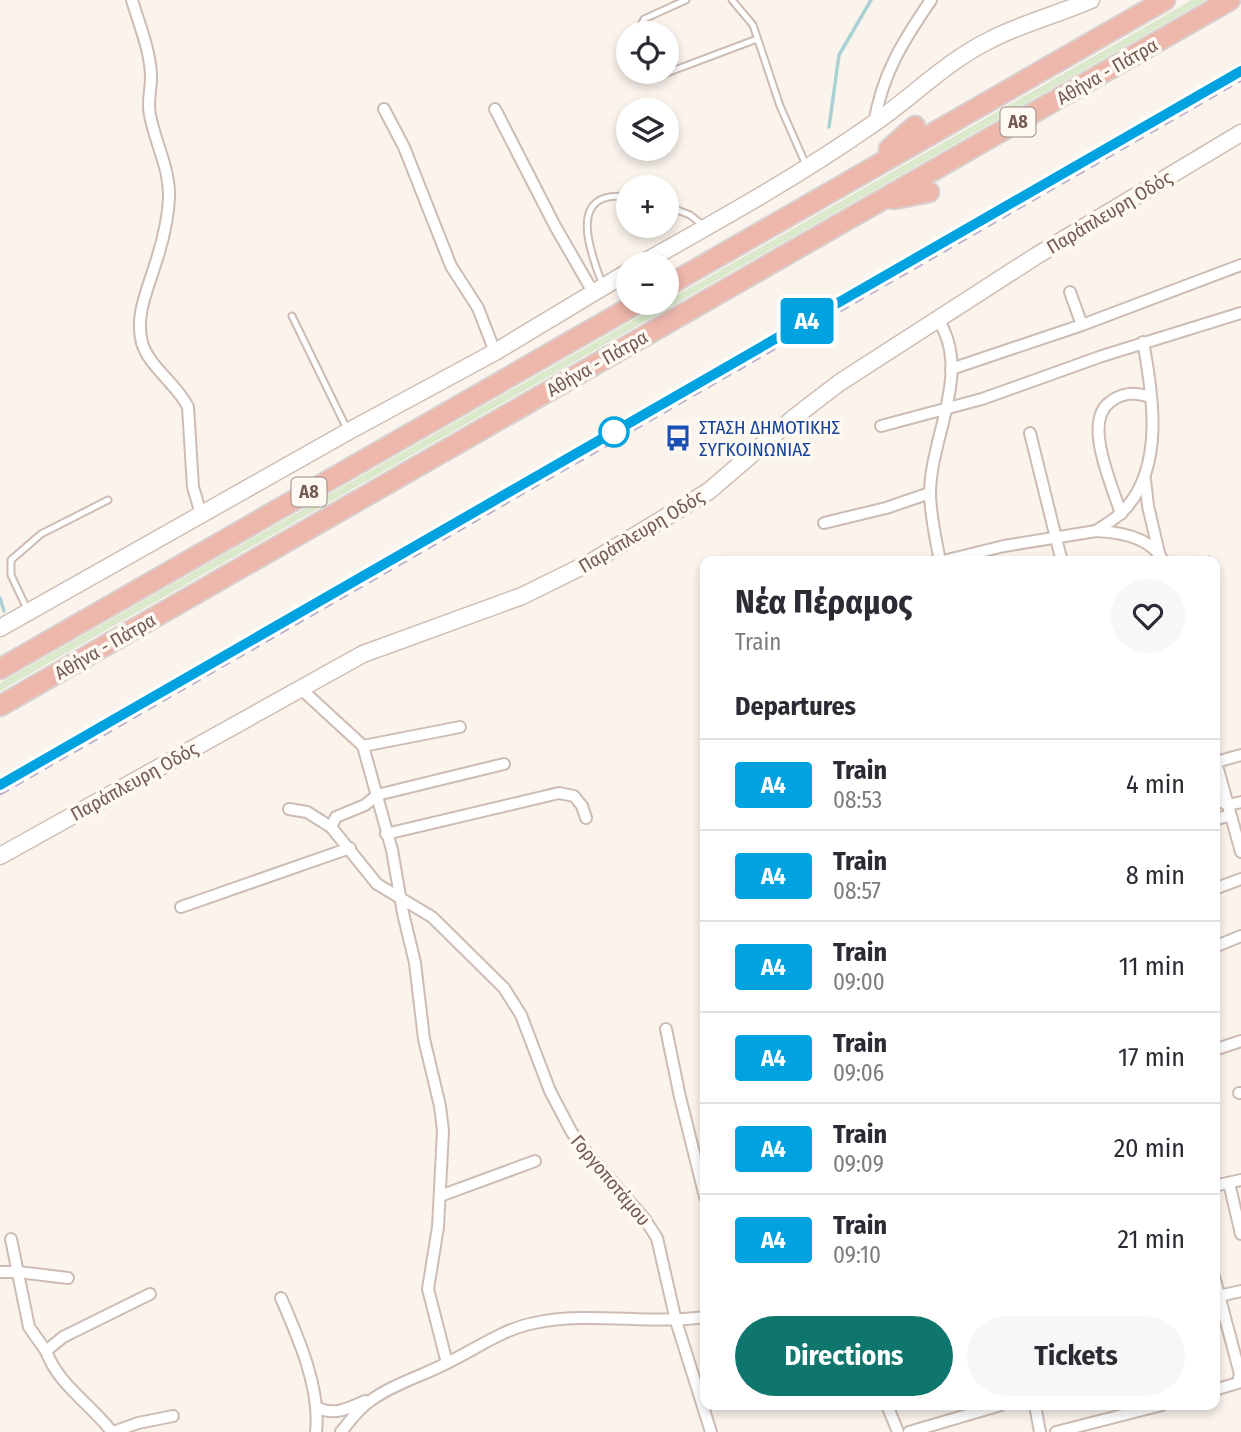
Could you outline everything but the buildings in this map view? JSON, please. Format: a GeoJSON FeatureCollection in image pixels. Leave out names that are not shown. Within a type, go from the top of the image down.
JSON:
{"type":"FeatureCollection","features":[{"type":"Feature","properties":{"kind":"highway","name":"Αθήνα - Πάτρα"},"geometry":{"type":"LineString","coordinates":[[679,279],[1165,0]]}},
{"type":"Feature","properties":{"kind":"highway","name":"Αθήνα - Πάτρα"},"geometry":{"type":"LineString","coordinates":[[0,706],[1230,0]]}},
{"type":"Feature","properties":{"kind":"highway"},"geometry":{"type":"LineString","coordinates":[[1087,30],[1145,12]]}},
{"type":"Feature","properties":{"kind":"highway"},"geometry":{"type":"LineString","coordinates":[[1129,73],[1160,40]]}},
{"type":"Feature","properties":{"kind":"highway"},"geometry":{"type":"LineString","coordinates":[[866,172],[915,126]]}},
{"type":"Feature","properties":{"kind":"highway"},"geometry":{"type":"LineString","coordinates":[[876,203],[929,192]]}},
{"type":"Feature","properties":{"kind":"highway","name":"Αθήνα - Πάτρα"},"geometry":{"type":"LineString","coordinates":[[0,669],[617,315]]}},
{"type":"Feature","properties":{"kind":"main road"},"geometry":{"type":"LineString","coordinates":[[663,252],[807,168],[874,124],[947,66],[992,38],[1091,0]]}},
{"type":"Feature","properties":{"kind":"main road","name":"Παράπλευρη Οδός"},"geometry":{"type":"LineString","coordinates":[[0,856],[363,653],[522,596],[593,561],[709,491],[828,391],[937,318],[1241,133]]}},
{"type":"Feature","properties":{"kind":"main road"},"geometry":{"type":"LineString","coordinates":[[0,628],[348,431],[495,352],[616,279]]}},
{"type":"Feature","properties":{"kind":"street"},"geometry":{"type":"LineString","coordinates":[[132,0],[149,59],[152,78],[150,116],[166,169],[169,196],[160,249],[139,316],[140,331],[143,346],[153,363],[183,396],[188,407],[193,487],[201,514]]}},
{"type":"Feature","properties":{"kind":"street"},"geometry":{"type":"LineString","coordinates":[[874,124],[882,84],[891,64],[931,0]]}},
{"type":"Feature","properties":{"kind":"street"},"geometry":{"type":"LineString","coordinates":[[384,109],[404,147],[451,266],[466,294],[478,309],[495,352]]}},
{"type":"Feature","properties":{"kind":"street"},"geometry":{"type":"LineString","coordinates":[[495,109],[549,216],[598,289]]}},
{"type":"Feature","properties":{"kind":"street"},"geometry":{"type":"LineString","coordinates":[[951,369],[1082,326],[1241,265]]}},
{"type":"Feature","properties":{"kind":"street"},"geometry":{"type":"LineString","coordinates":[[1070,292],[1082,326]]}},
{"type":"Feature","properties":{"kind":"street"},"geometry":{"type":"LineString","coordinates":[[881,426],[947,409],[1143,342],[1241,313]]}},
{"type":"Feature","properties":{"kind":"street"},"geometry":{"type":"LineString","coordinates":[[937,318],[950,342],[951,369],[947,409],[930,493],[939,556]]}},
{"type":"Feature","properties":{"kind":"street"},"geometry":{"type":"LineString","coordinates":[[1096,531],[1121,514],[1137,494],[1145,470],[1152,430],[1151,397],[1143,342]]}},
{"type":"Feature","properties":{"kind":"street"},"geometry":{"type":"LineString","coordinates":[[1121,514],[1102,456],[1099,414],[1103,406],[1128,393],[1151,397]]}},
{"type":"Feature","properties":{"kind":"street"},"geometry":{"type":"LineString","coordinates":[[1030,433],[1060,556]]}},
{"type":"Feature","properties":{"kind":"street"},"geometry":{"type":"LineString","coordinates":[[1145,470],[1148,506],[1162,556]]}},
{"type":"Feature","properties":{"kind":"street"},"geometry":{"type":"LineString","coordinates":[[824,523],[886,508],[930,493]]}},
{"type":"Feature","properties":{"kind":"street"},"geometry":{"type":"LineString","coordinates":[[967,556],[1054,537],[1096,531],[1111,532],[1142,541],[1161,556]]}},
{"type":"Feature","properties":{"kind":"street"},"geometry":{"type":"LineString","coordinates":[[300,688],[363,746],[392,850],[415,963],[424,1039],[440,1106],[443,1131],[438,1227],[428,1289],[447,1363]]}},
{"type":"Feature","properties":{"kind":"street"},"geometry":{"type":"LineString","coordinates":[[363,746],[460,727]]}},
{"type":"Feature","properties":{"kind":"street"},"geometry":{"type":"LineString","coordinates":[[1220,758],[1241,755]]}},
{"type":"Feature","properties":{"kind":"street"},"geometry":{"type":"LineString","coordinates":[[289,809],[307,812],[331,827],[336,817],[365,805],[377,795],[504,764]]}},
{"type":"Feature","properties":{"kind":"street"},"geometry":{"type":"LineString","coordinates":[[1220,777],[1241,852]]}},
{"type":"Feature","properties":{"kind":"street"},"geometry":{"type":"LineString","coordinates":[[386,834],[559,793],[574,796],[582,806],[586,818]]}},
{"type":"Feature","properties":{"kind":"street"},"geometry":{"type":"LineString","coordinates":[[1220,816],[1241,802]]}},
{"type":"Feature","properties":{"kind":"street"},"geometry":{"type":"LineString","coordinates":[[1220,803],[1229,810]]}},
{"type":"Feature","properties":{"kind":"street","name":"Γοργοποτάμου"},"geometry":{"type":"LineString","coordinates":[[331,827],[377,884],[432,917],[489,972],[513,1002],[521,1015],[550,1091],[570,1131],[653,1230],[662,1255],[676,1321],[700,1397]]}},
{"type":"Feature","properties":{"kind":"street"},"geometry":{"type":"LineString","coordinates":[[181,907],[350,848]]}},
{"type":"Feature","properties":{"kind":"street"},"geometry":{"type":"LineString","coordinates":[[1220,887],[1241,879]]}},
{"type":"Feature","properties":{"kind":"street"},"geometry":{"type":"LineString","coordinates":[[1220,945],[1241,936]]}},
{"type":"Feature","properties":{"kind":"street"},"geometry":{"type":"LineString","coordinates":[[666,1029],[700,1177]]}},
{"type":"Feature","properties":{"kind":"street"},"geometry":{"type":"LineString","coordinates":[[1220,1048],[1241,1041]]}},
{"type":"Feature","properties":{"kind":"street"},"geometry":{"type":"LineString","coordinates":[[440,1196],[535,1161]]}},
{"type":"Feature","properties":{"kind":"street"},"geometry":{"type":"LineString","coordinates":[[1220,1185],[1241,1180]]}},
{"type":"Feature","properties":{"kind":"street"},"geometry":{"type":"LineString","coordinates":[[1229,1183],[1241,1234]]}},
{"type":"Feature","properties":{"kind":"street"},"geometry":{"type":"LineString","coordinates":[[11,1239],[29,1327],[63,1382],[113,1432],[148,1420],[173,1416]]}},
{"type":"Feature","properties":{"kind":"street"},"geometry":{"type":"LineString","coordinates":[[0,1272],[68,1278]]}},
{"type":"Feature","properties":{"kind":"street"},"geometry":{"type":"LineString","coordinates":[[1220,1296],[1241,1291]]}},
{"type":"Feature","properties":{"kind":"street"},"geometry":{"type":"LineString","coordinates":[[46,1351],[63,1337],[150,1294]]}},
{"type":"Feature","properties":{"kind":"street"},"geometry":{"type":"LineString","coordinates":[[281,1297],[298,1339],[318,1408],[316,1432]]}},
{"type":"Feature","properties":{"kind":"street"},"geometry":{"type":"LineString","coordinates":[[1220,1300],[1240,1374],[1238,1383],[1220,1388]]}},
{"type":"Feature","properties":{"kind":"street"},"geometry":{"type":"LineString","coordinates":[[318,1408],[328,1412],[345,1410],[447,1363],[502,1334],[534,1323],[605,1319],[676,1321],[700,1318]]}},
{"type":"Feature","properties":{"kind":"street"},"geometry":{"type":"LineString","coordinates":[[341,1432],[362,1406],[382,1393]]}},
{"type":"Feature","properties":{"kind":"street","name":"Γοργοποτάμου"},"geometry":{"type":"LineString","coordinates":[[704,1410],[711,1432]]}},
{"type":"Feature","properties":{"kind":"street"},"geometry":{"type":"LineString","coordinates":[[889,1410],[898,1432]]}},
{"type":"Feature","properties":{"kind":"street"},"geometry":{"type":"LineString","coordinates":[[909,1432],[984,1410]]}},
{"type":"Feature","properties":{"kind":"street"},"geometry":{"type":"LineString","coordinates":[[1036,1410],[1040,1432]]}},
{"type":"Feature","properties":{"kind":"street"},"geometry":{"type":"LineString","coordinates":[[1056,1432],[1099,1427],[1147,1410]]}},
{"type":"Feature","properties":{"kind":"lane"},"geometry":{"type":"LineString","coordinates":[[643,21],[686,0]]}},
{"type":"Feature","properties":{"kind":"lane"},"geometry":{"type":"LineString","coordinates":[[732,0],[752,25],[780,106],[807,168]]}},
{"type":"Feature","properties":{"kind":"lane"},"geometry":{"type":"LineString","coordinates":[[679,70],[757,40]]}},
{"type":"Feature","properties":{"kind":"lane"},"geometry":{"type":"LineString","coordinates":[[598,289],[586,222],[589,210],[597,203],[608,197],[616,197]]}},
{"type":"Feature","properties":{"kind":"lane"},"geometry":{"type":"LineString","coordinates":[[679,211],[690,215],[706,228]]}},
{"type":"Feature","properties":{"kind":"lane"},"geometry":{"type":"LineString","coordinates":[[292,316],[348,431]]}},
{"type":"Feature","properties":{"kind":"lane"},"geometry":{"type":"LineString","coordinates":[[29,611],[11,575],[11,560],[41,534],[108,499]]}},
{"type":"Feature","properties":{"kind":"green space"},"geometry":{"type":"Polygon","coordinates":[[[1192,0],[1206,0],[679,302],[679,294],[1192,0]]]}},
{"type":"Feature","properties":{"kind":"green space"},"geometry":{"type":"Polygon","coordinates":[[[642,315],[656,315],[0,691],[0,683],[642,315]]]}},
{"type":"Feature","properties":{"kind":"waterway"},"geometry":{"type":"LineString","coordinates":[[829,127],[839,55],[871,0]]}},
{"type":"Feature","properties":{"kind":"waterway"},"geometry":{"type":"LineString","coordinates":[[0,598],[4,611]]}},
{"type":"Feature","properties":{"kind":"railway"},"geometry":{"type":"LineString","coordinates":[[0,794],[1241,80]]}},
{"type":"Feature","properties":{"kind":"train","name":"A4"},"geometry":{"type":"LineString","coordinates":[[0,785],[1241,71]]}},
{"type":"Feature","properties":{"kind":"place","name":"ΣΤΑΣΗ ΔΗΜΟΤΙΚΗΣ ΣΥΓΚΟΙΝΩΝΙΑΣ"},"geometry":{"type":"Point","coordinates":[678,438]}}]}
